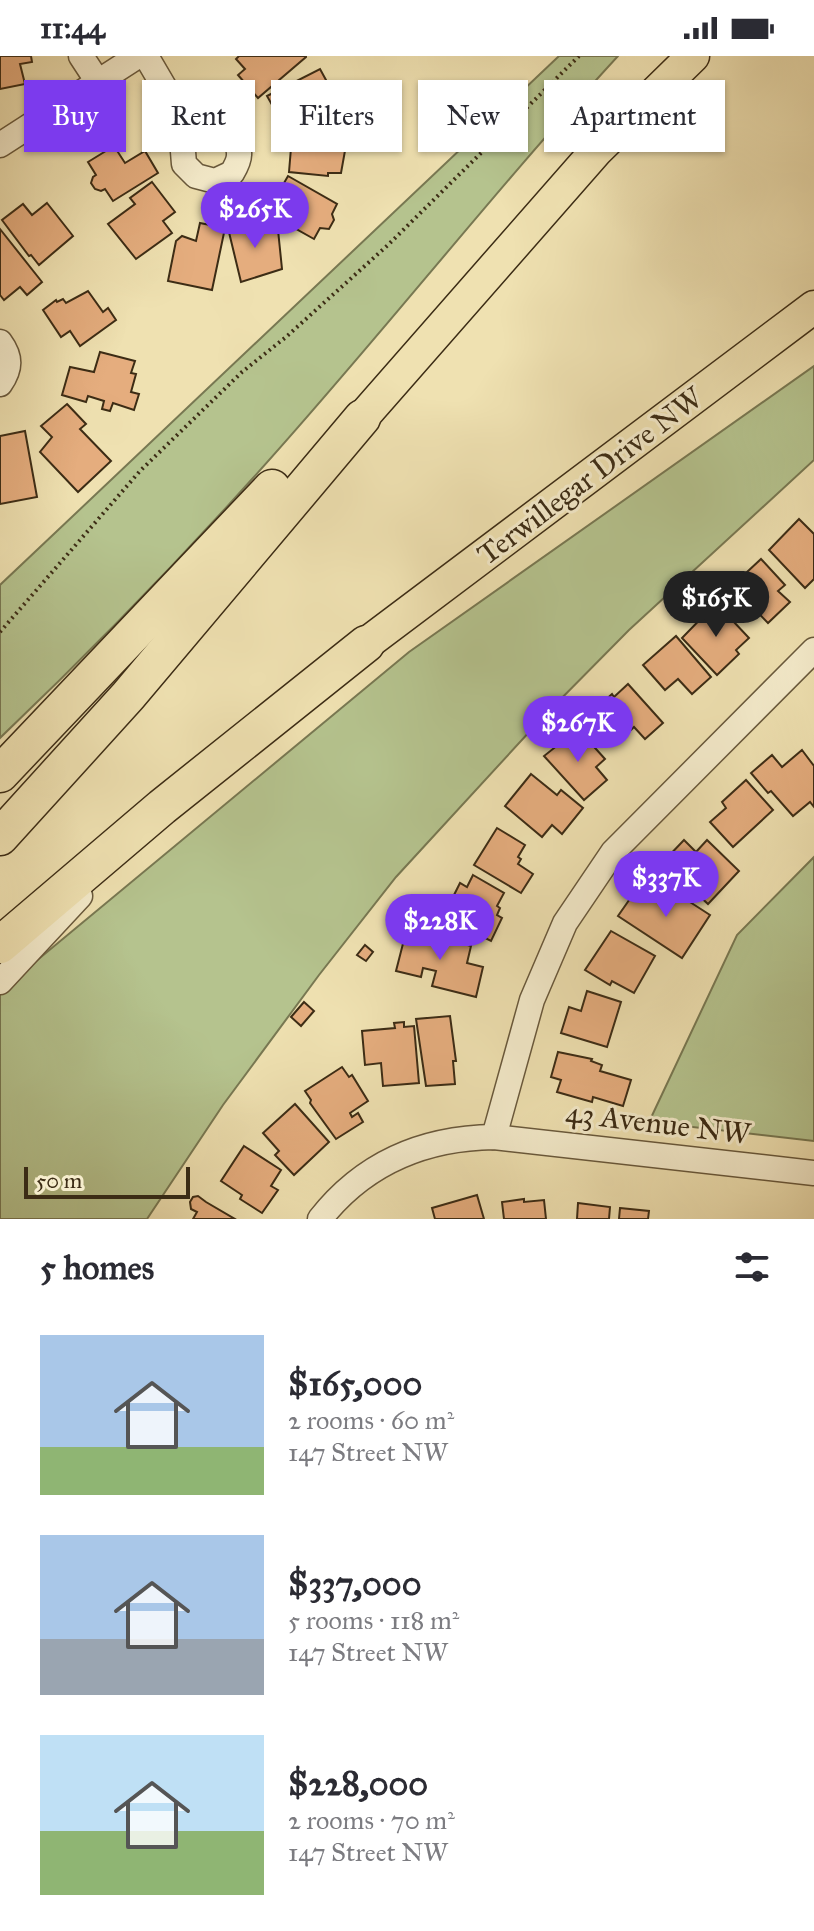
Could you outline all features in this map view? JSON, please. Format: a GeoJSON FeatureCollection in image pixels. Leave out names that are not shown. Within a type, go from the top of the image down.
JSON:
{"type":"FeatureCollection","features":[{"type":"Feature","properties":{"kind":"highway"},"geometry":{"type":"LineString","coordinates":[[0,774],[270,490],[362,418]]}},
{"type":"Feature","properties":{"kind":"highway"},"geometry":{"type":"LineString","coordinates":[[0,837],[128,696],[362,418]]}},
{"type":"Feature","properties":{"kind":"highway"},"geometry":{"type":"LineString","coordinates":[[0,945],[162,807],[366,644]]}},
{"type":"Feature","properties":{"kind":"main road"},"geometry":{"type":"LineString","coordinates":[[362,418],[597,150],[693,56]]}},
{"type":"Feature","properties":{"kind":"main road","name":"Terwillegar Drive NW"},"geometry":{"type":"LineString","coordinates":[[366,644],[814,307]]}},
{"type":"Feature","properties":{"kind":"street"},"geometry":{"type":"LineString","coordinates":[[81,56],[97,80]]}},
{"type":"Feature","properties":{"kind":"street"},"geometry":{"type":"LineString","coordinates":[[101,80],[138,56]]}},
{"type":"Feature","properties":{"kind":"street"},"geometry":{"type":"LineString","coordinates":[[146,56],[160,80]]}},
{"type":"Feature","properties":{"kind":"street"},"geometry":{"type":"LineString","coordinates":[[0,145],[24,130]]}},
{"type":"Feature","properties":{"kind":"street"},"geometry":{"type":"LineString","coordinates":[[0,342],[8,353],[9,369],[0,384]]}},
{"type":"Feature","properties":{"kind":"street"},"geometry":{"type":"LineString","coordinates":[[494,1137],[532,1000],[565,923],[613,852],[814,650]]}},
{"type":"Feature","properties":{"kind":"street"},"geometry":{"type":"LineString","coordinates":[[0,982],[162,807]]}},
{"type":"Feature","properties":{"kind":"street","name":"43 Avenue NW"},"geometry":{"type":"LineString","coordinates":[[320,1219],[346,1190],[364,1176],[404,1153],[448,1140],[494,1137],[814,1173]]}},
{"type":"Feature","properties":{"kind":"path"},"geometry":{"type":"LineString","coordinates":[[0,632],[140,471],[242,372],[286,337],[388,245],[579,56]]}},
{"type":"Feature","properties":{"kind":"green space"},"geometry":{"type":"Polygon","coordinates":[[[559,56],[618,56],[597,80],[544,80],[544,139],[253,478],[129,610],[0,738],[0,585],[458,152],[528,152],[528,85],[559,56]]]}},
{"type":"Feature","properties":{"kind":"green space"},"geometry":{"type":"Polygon","coordinates":[[[814,366],[814,460],[629,630],[543,717],[396,877],[223,1105],[147,1219],[0,1219],[0,991],[409,652],[814,366]]]}},
{"type":"Feature","properties":{"kind":"green space"},"geometry":{"type":"Polygon","coordinates":[[[814,857],[814,1141],[649,1122],[737,935],[814,857]]]}},
{"type":"Feature","properties":{"kind":"building"},"geometry":{"type":"Polygon","coordinates":[[[0,56],[31,56],[32,62],[20,64],[24,84],[0,89],[0,56]]]}},
{"type":"Feature","properties":{"kind":"building"},"geometry":{"type":"Polygon","coordinates":[[[239,56],[306,56],[279,80],[271,80],[271,87],[258,98],[255,80],[242,80],[238,75],[245,69],[236,59],[239,56]]]}},
{"type":"Feature","properties":{"kind":"building"},"geometry":{"type":"Polygon","coordinates":[[[320,69],[326,80],[298,80],[320,69]]]}},
{"type":"Feature","properties":{"kind":"building"},"geometry":{"type":"Polygon","coordinates":[[[104,152],[118,152],[125,163],[146,152],[158,173],[113,201],[105,189],[95,189],[91,183],[96,175],[88,162],[104,152]]]}},
{"type":"Feature","properties":{"kind":"building"},"geometry":{"type":"Polygon","coordinates":[[[291,152],[345,152],[341,173],[328,173],[328,176],[289,172],[291,152]]]}},
{"type":"Feature","properties":{"kind":"building"},"geometry":{"type":"Polygon","coordinates":[[[288,176],[337,204],[329,229],[320,228],[314,239],[291,226],[293,222],[287,219],[285,212],[289,205],[276,197],[288,176]]]}},
{"type":"Feature","properties":{"kind":"building"},"geometry":{"type":"Polygon","coordinates":[[[152,182],[175,212],[163,221],[172,233],[136,259],[108,224],[135,204],[130,198],[152,182]]]}},
{"type":"Feature","properties":{"kind":"building"},"geometry":{"type":"Polygon","coordinates":[[[47,203],[73,236],[39,265],[2,220],[23,204],[32,215],[47,203]]]}},
{"type":"Feature","properties":{"kind":"building"},"geometry":{"type":"Polygon","coordinates":[[[252,218],[255,232],[271,226],[272,230],[278,230],[282,269],[241,282],[227,224],[252,218]]]}},
{"type":"Feature","properties":{"kind":"building"},"geometry":{"type":"Polygon","coordinates":[[[200,223],[225,228],[212,290],[168,281],[176,241],[182,236],[196,241],[200,223]]]}},
{"type":"Feature","properties":{"kind":"building"},"geometry":{"type":"Polygon","coordinates":[[[0,229],[42,282],[27,295],[20,287],[4,300],[0,295],[0,229]]]}},
{"type":"Feature","properties":{"kind":"building"},"geometry":{"type":"Polygon","coordinates":[[[88,291],[103,312],[108,308],[116,320],[80,346],[70,331],[61,337],[43,310],[56,300],[63,299],[66,303],[88,291]]]}},
{"type":"Feature","properties":{"kind":"building"},"geometry":{"type":"Polygon","coordinates":[[[100,352],[135,361],[131,373],[136,374],[131,392],[139,394],[134,410],[113,403],[110,411],[102,409],[104,401],[88,396],[86,402],[62,395],[70,367],[94,372],[100,352]]]}},
{"type":"Feature","properties":{"kind":"building"},"geometry":{"type":"Polygon","coordinates":[[[67,404],[86,424],[80,429],[111,461],[78,492],[40,452],[52,437],[41,426],[67,404]]]}},
{"type":"Feature","properties":{"kind":"building"},"geometry":{"type":"Polygon","coordinates":[[[25,431],[37,497],[0,504],[0,436],[25,431]]]}},
{"type":"Feature","properties":{"kind":"building"},"geometry":{"type":"Polygon","coordinates":[[[799,519],[814,534],[814,579],[805,588],[769,550],[799,519]]]}},
{"type":"Feature","properties":{"kind":"building"},"geometry":{"type":"Polygon","coordinates":[[[761,559],[785,585],[778,591],[790,602],[768,623],[732,586],[761,559]]]}},
{"type":"Feature","properties":{"kind":"building"},"geometry":{"type":"Polygon","coordinates":[[[716,603],[749,638],[736,650],[739,654],[717,675],[682,638],[716,603]]]}},
{"type":"Feature","properties":{"kind":"building"},"geometry":{"type":"Polygon","coordinates":[[[676,636],[711,677],[692,694],[678,679],[665,690],[643,665],[676,636]]]}},
{"type":"Feature","properties":{"kind":"building"},"geometry":{"type":"Polygon","coordinates":[[[628,684],[663,723],[645,739],[634,727],[617,743],[597,720],[608,710],[602,703],[628,684]]]}},
{"type":"Feature","properties":{"kind":"building"},"geometry":{"type":"Polygon","coordinates":[[[578,729],[605,759],[596,767],[607,780],[584,800],[544,756],[578,729]]]}},
{"type":"Feature","properties":{"kind":"building"},"geometry":{"type":"Polygon","coordinates":[[[802,750],[814,766],[814,807],[810,802],[793,816],[751,773],[772,755],[782,767],[802,750]]]}},
{"type":"Feature","properties":{"kind":"building"},"geometry":{"type":"Polygon","coordinates":[[[531,774],[557,795],[561,790],[583,808],[562,834],[552,825],[542,837],[505,806],[531,774]]]}},
{"type":"Feature","properties":{"kind":"building"},"geometry":{"type":"Polygon","coordinates":[[[746,780],[773,810],[733,847],[710,822],[726,808],[722,802],[746,780]]]}},
{"type":"Feature","properties":{"kind":"building"},"geometry":{"type":"Polygon","coordinates":[[[497,828],[525,845],[518,857],[521,859],[518,864],[533,874],[521,893],[474,865],[497,828]]]}},
{"type":"Feature","properties":{"kind":"building"},"geometry":{"type":"Polygon","coordinates":[[[684,840],[696,852],[707,840],[739,871],[708,904],[663,862],[684,840]]]}},
{"type":"Feature","properties":{"kind":"building"},"geometry":{"type":"Polygon","coordinates":[[[473,875],[504,893],[497,906],[500,908],[497,915],[502,918],[491,941],[443,917],[460,883],[467,887],[473,875]]]}},
{"type":"Feature","properties":{"kind":"building"},"geometry":{"type":"Polygon","coordinates":[[[659,882],[710,915],[682,958],[618,916],[634,893],[647,901],[659,882]]]}},
{"type":"Feature","properties":{"kind":"building"},"geometry":{"type":"Polygon","coordinates":[[[407,928],[471,946],[467,963],[483,967],[476,997],[432,986],[436,971],[423,968],[421,977],[396,971],[407,928]]]}},
{"type":"Feature","properties":{"kind":"building"},"geometry":{"type":"Polygon","coordinates":[[[611,931],[655,956],[634,993],[612,981],[610,985],[585,970],[611,931]]]}},
{"type":"Feature","properties":{"kind":"building"},"geometry":{"type":"Polygon","coordinates":[[[365,945],[373,952],[366,961],[357,955],[365,945]]]}},
{"type":"Feature","properties":{"kind":"building"},"geometry":{"type":"Polygon","coordinates":[[[587,991],[621,1002],[607,1047],[561,1033],[569,1007],[581,1011],[587,991]]]}},
{"type":"Feature","properties":{"kind":"building"},"geometry":{"type":"Polygon","coordinates":[[[304,1002],[314,1011],[301,1026],[291,1017],[304,1002]]]}},
{"type":"Feature","properties":{"kind":"building"},"geometry":{"type":"Polygon","coordinates":[[[450,1016],[456,1061],[453,1061],[455,1084],[426,1086],[416,1019],[450,1016]]]}},
{"type":"Feature","properties":{"kind":"building"},"geometry":{"type":"Polygon","coordinates":[[[404,1022],[404,1027],[414,1026],[419,1083],[383,1086],[381,1063],[365,1065],[362,1031],[395,1028],[394,1023],[404,1022]]]}},
{"type":"Feature","properties":{"kind":"building"},"geometry":{"type":"Polygon","coordinates":[[[558,1052],[592,1059],[602,1065],[600,1071],[631,1080],[623,1106],[593,1097],[592,1102],[557,1092],[561,1080],[551,1077],[558,1052]]]}},
{"type":"Feature","properties":{"kind":"building"},"geometry":{"type":"Polygon","coordinates":[[[342,1067],[349,1077],[352,1075],[368,1101],[350,1113],[352,1117],[358,1113],[363,1122],[336,1139],[305,1091],[342,1067]]]}},
{"type":"Feature","properties":{"kind":"building"},"geometry":{"type":"Polygon","coordinates":[[[295,1104],[329,1142],[294,1175],[275,1155],[279,1151],[263,1133],[295,1104]]]}},
{"type":"Feature","properties":{"kind":"building"},"geometry":{"type":"Polygon","coordinates":[[[244,1146],[281,1170],[271,1186],[278,1190],[262,1213],[240,1199],[242,1195],[221,1181],[244,1146]]]}},
{"type":"Feature","properties":{"kind":"building"},"geometry":{"type":"Polygon","coordinates":[[[477,1195],[484,1219],[435,1219],[432,1208],[477,1195]]]}},
{"type":"Feature","properties":{"kind":"building"},"geometry":{"type":"Polygon","coordinates":[[[198,1196],[235,1219],[193,1219],[197,1212],[191,1209],[190,1202],[198,1196]]]}},
{"type":"Feature","properties":{"kind":"building"},"geometry":{"type":"Polygon","coordinates":[[[524,1199],[524,1202],[544,1200],[546,1219],[504,1219],[502,1202],[524,1199]]]}},
{"type":"Feature","properties":{"kind":"building"},"geometry":{"type":"Polygon","coordinates":[[[578,1203],[610,1207],[609,1219],[577,1219],[578,1203]]]}},
{"type":"Feature","properties":{"kind":"building"},"geometry":{"type":"Polygon","coordinates":[[[620,1208],[649,1211],[648,1219],[619,1219],[620,1208]]]}}]}
